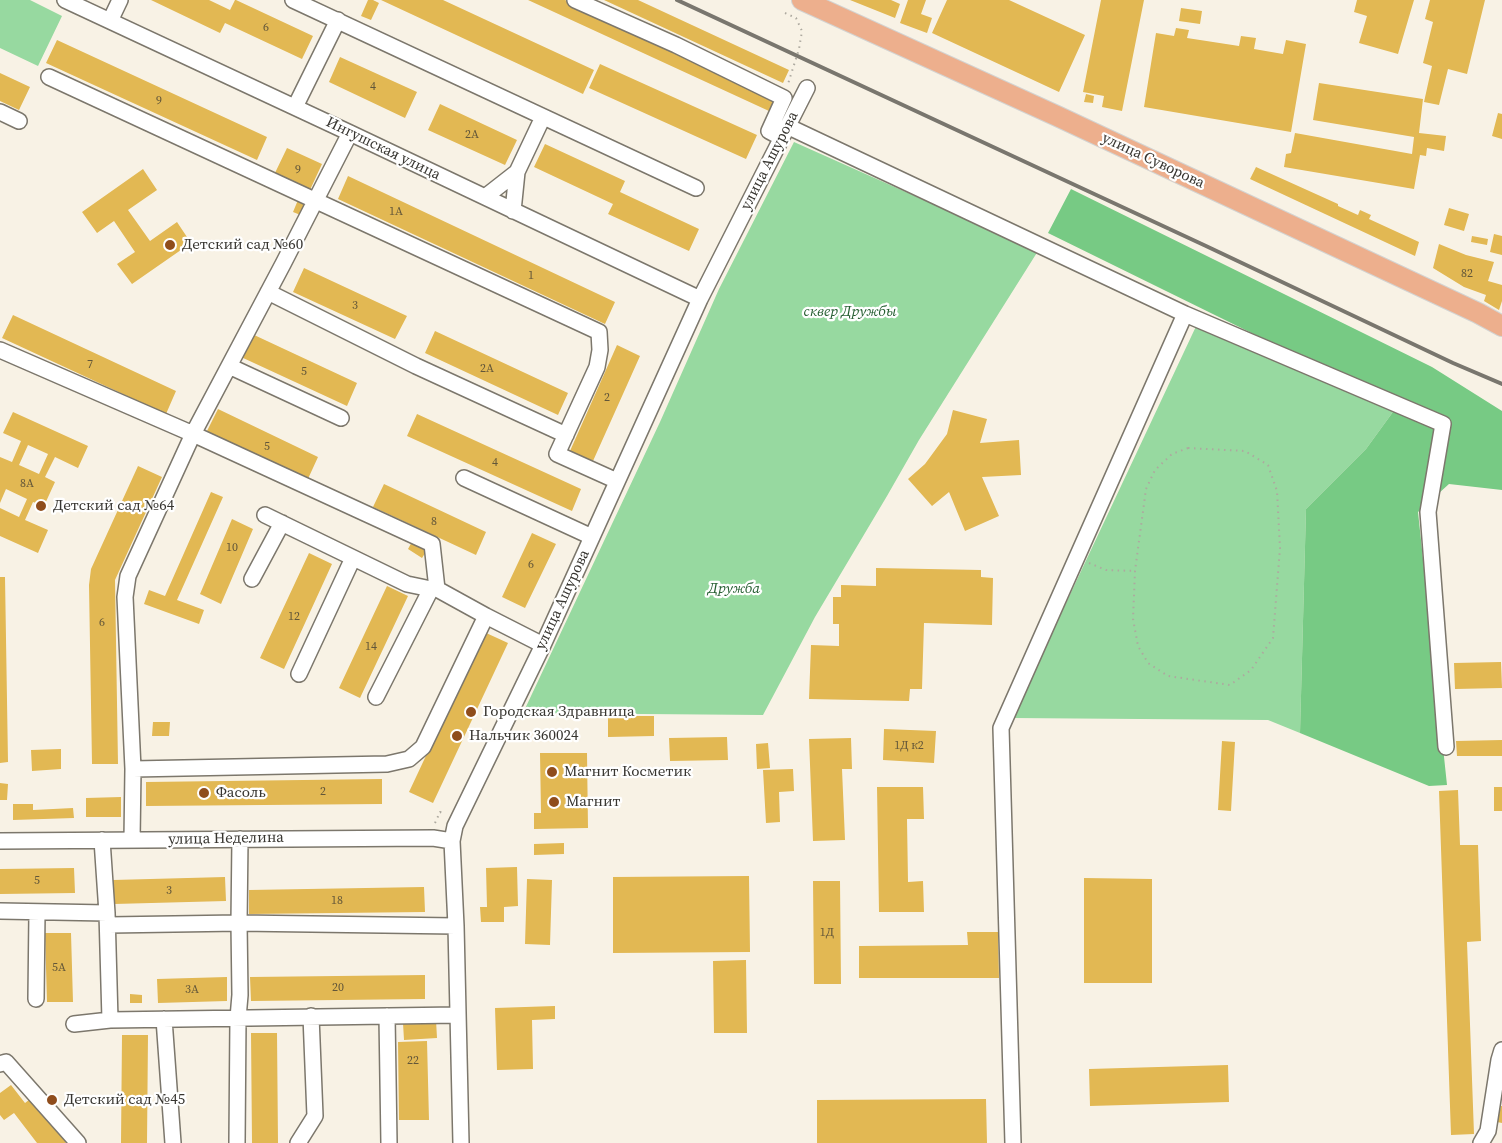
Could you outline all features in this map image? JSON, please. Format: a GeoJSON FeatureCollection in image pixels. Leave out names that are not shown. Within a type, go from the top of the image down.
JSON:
{"type":"FeatureCollection","features":[{"type":"Feature","properties":{"kind":"main road","name":"улица Суворова"},"geometry":{"type":"LineString","coordinates":[[802,0],[1068,121],[1502,326]]}},
{"type":"Feature","properties":{"kind":"street","name":"Ингушская улица"},"geometry":{"type":"LineString","coordinates":[[65,0],[700,299]]}},
{"type":"Feature","properties":{"kind":"street"},"geometry":{"type":"LineString","coordinates":[[110,21],[120,0]]}},
{"type":"Feature","properties":{"kind":"street"},"geometry":{"type":"LineString","coordinates":[[293,0],[696,188]]}},
{"type":"Feature","properties":{"kind":"street"},"geometry":{"type":"LineString","coordinates":[[575,0],[676,45],[783,97],[769,131],[784,132],[1185,314],[1443,424],[1428,512],[1446,747]]}},
{"type":"Feature","properties":{"kind":"street"},"geometry":{"type":"LineString","coordinates":[[295,107],[338,20]]}},
{"type":"Feature","properties":{"kind":"street"},"geometry":{"type":"LineString","coordinates":[[49,76],[599,332],[600,350],[597,367],[557,454],[617,481]]}},
{"type":"Feature","properties":{"kind":"street","name":"улица Ашурова"},"geometry":{"type":"LineString","coordinates":[[461,1143],[452,841],[458,819],[543,645],[700,299],[807,88]]}},
{"type":"Feature","properties":{"kind":"street"},"geometry":{"type":"LineString","coordinates":[[0,112],[19,121]]}},
{"type":"Feature","properties":{"kind":"street"},"geometry":{"type":"LineString","coordinates":[[513,211],[517,172],[543,117]]}},
{"type":"Feature","properties":{"kind":"street"},"geometry":{"type":"LineString","coordinates":[[132,840],[133,769],[125,597],[128,576],[193,434],[350,133]]}},
{"type":"Feature","properties":{"kind":"street"},"geometry":{"type":"LineString","coordinates":[[485,197],[517,172]]}},
{"type":"Feature","properties":{"kind":"street"},"geometry":{"type":"LineString","coordinates":[[268,292],[416,366],[566,435]]}},
{"type":"Feature","properties":{"kind":"street"},"geometry":{"type":"LineString","coordinates":[[1013,1143],[1001,728],[1185,314]]}},
{"type":"Feature","properties":{"kind":"street"},"geometry":{"type":"LineString","coordinates":[[0,350],[193,434],[432,544],[434,589],[376,697]]}},
{"type":"Feature","properties":{"kind":"street"},"geometry":{"type":"LineString","coordinates":[[229,366],[341,418]]}},
{"type":"Feature","properties":{"kind":"street"},"geometry":{"type":"LineString","coordinates":[[464,478],[592,537]]}},
{"type":"Feature","properties":{"kind":"street"},"geometry":{"type":"LineString","coordinates":[[265,515],[407,584],[434,589],[543,645]]}},
{"type":"Feature","properties":{"kind":"street"},"geometry":{"type":"LineString","coordinates":[[252,579],[282,523]]}},
{"type":"Feature","properties":{"kind":"street"},"geometry":{"type":"LineString","coordinates":[[298,674],[353,558]]}},
{"type":"Feature","properties":{"kind":"street"},"geometry":{"type":"LineString","coordinates":[[133,769],[387,765],[409,759],[423,747],[486,616]]}},
{"type":"Feature","properties":{"kind":"street"},"geometry":{"type":"LineString","coordinates":[[237,1143],[240,838]]}},
{"type":"Feature","properties":{"kind":"street","name":"улица Неделина"},"geometry":{"type":"LineString","coordinates":[[0,841],[433,838],[452,841]]}},
{"type":"Feature","properties":{"kind":"street"},"geometry":{"type":"LineString","coordinates":[[102,840],[108,919],[110,1020]]}},
{"type":"Feature","properties":{"kind":"street"},"geometry":{"type":"LineString","coordinates":[[0,911],[108,919],[456,926]]}},
{"type":"Feature","properties":{"kind":"street"},"geometry":{"type":"LineString","coordinates":[[36,999],[37,912]]}},
{"type":"Feature","properties":{"kind":"street"},"geometry":{"type":"LineString","coordinates":[[74,1024],[110,1020],[458,1015]]}},
{"type":"Feature","properties":{"kind":"street"},"geometry":{"type":"LineString","coordinates":[[298,1143],[315,1116],[311,1016]]}},
{"type":"Feature","properties":{"kind":"street"},"geometry":{"type":"LineString","coordinates":[[387,1016],[389,1143]]}},
{"type":"Feature","properties":{"kind":"street"},"geometry":{"type":"LineString","coordinates":[[164,1019],[173,1143]]}},
{"type":"Feature","properties":{"kind":"street"},"geometry":{"type":"LineString","coordinates":[[1481,1143],[1488,1131],[1502,1050]]}},
{"type":"Feature","properties":{"kind":"street"},"geometry":{"type":"LineString","coordinates":[[0,1064],[6,1062],[78,1143]]}},
{"type":"Feature","properties":{"kind":"path"},"geometry":{"type":"LineString","coordinates":[[783,97],[799,49],[802,31],[796,18],[785,13]]}},
{"type":"Feature","properties":{"kind":"path"},"geometry":{"type":"LineString","coordinates":[[1188,448],[1245,452],[1268,465],[1277,491],[1280,548],[1273,638],[1251,670],[1230,685],[1168,676],[1148,663],[1138,646],[1133,619],[1135,571],[1146,489],[1155,470],[1172,454],[1188,448]]}},
{"type":"Feature","properties":{"kind":"path"},"geometry":{"type":"LineString","coordinates":[[1077,558],[1106,570],[1135,571]]}},
{"type":"Feature","properties":{"kind":"path"},"geometry":{"type":"LineString","coordinates":[[434,826],[440,812],[450,816]]}},
{"type":"Feature","properties":{"kind":"green space"},"geometry":{"type":"Polygon","coordinates":[[[0,0],[30,0],[62,16],[38,66],[0,48],[0,0]]]}},
{"type":"Feature","properties":{"kind":"green space","name":"сквер Дружбы"},"geometry":{"type":"Polygon","coordinates":[[[794,142],[1038,251],[919,440],[815,617],[763,715],[523,713],[660,422],[719,289],[794,142]]]}},
{"type":"Feature","properties":{"kind":"green space"},"geometry":{"type":"Polygon","coordinates":[[[1071,189],[1432,367],[1502,411],[1502,490],[1449,484],[1418,512],[1447,785],[1429,786],[1300,733],[1306,509],[1366,449],[1398,405],[1048,233],[1071,189]]]}},
{"type":"Feature","properties":{"kind":"green space"},"geometry":{"type":"Polygon","coordinates":[[[1199,320],[1398,405],[1366,449],[1306,509],[1300,733],[1268,720],[1012,718],[1199,320]]]}},
{"type":"Feature","properties":{"kind":"building"},"geometry":{"type":"Polygon","coordinates":[[[151,0],[209,0],[230,10],[236,0],[313,36],[302,59],[225,23],[220,33],[151,0]]]}},
{"type":"Feature","properties":{"kind":"building"},"geometry":{"type":"Polygon","coordinates":[[[368,0],[379,3],[371,20],[361,16],[368,0]]]}},
{"type":"Feature","properties":{"kind":"building"},"geometry":{"type":"Polygon","coordinates":[[[381,0],[443,0],[594,70],[583,94],[381,0]]]}},
{"type":"Feature","properties":{"kind":"building"},"geometry":{"type":"Polygon","coordinates":[[[528,0],[565,0],[776,97],[769,111],[528,0]]]}},
{"type":"Feature","properties":{"kind":"building"},"geometry":{"type":"Polygon","coordinates":[[[604,0],[638,0],[789,70],[783,83],[604,0]]]}},
{"type":"Feature","properties":{"kind":"building"},"geometry":{"type":"Polygon","coordinates":[[[850,0],[891,0],[900,4],[895,18],[850,0]]]}},
{"type":"Feature","properties":{"kind":"building"},"geometry":{"type":"Polygon","coordinates":[[[908,0],[926,0],[921,14],[932,18],[927,33],[900,23],[908,0]]]}},
{"type":"Feature","properties":{"kind":"building"},"geometry":{"type":"Polygon","coordinates":[[[947,0],[1009,0],[1085,35],[1059,92],[932,33],[947,0]]]}},
{"type":"Feature","properties":{"kind":"building"},"geometry":{"type":"Polygon","coordinates":[[[1101,0],[1144,0],[1122,111],[1102,107],[1104,96],[1083,92],[1101,0]]]}},
{"type":"Feature","properties":{"kind":"building"},"geometry":{"type":"Polygon","coordinates":[[[1357,0],[1414,0],[1398,54],[1359,43],[1367,16],[1354,12],[1357,0]]]}},
{"type":"Feature","properties":{"kind":"building"},"geometry":{"type":"Polygon","coordinates":[[[1430,0],[1485,0],[1467,74],[1448,69],[1439,105],[1424,102],[1432,66],[1423,63],[1433,22],[1425,19],[1430,0]]]}},
{"type":"Feature","properties":{"kind":"building"},"geometry":{"type":"Polygon","coordinates":[[[1181,8],[1202,11],[1200,24],[1179,21],[1181,8]]]}},
{"type":"Feature","properties":{"kind":"building"},"geometry":{"type":"Polygon","coordinates":[[[1176,28],[1189,30],[1187,38],[1239,46],[1241,36],[1256,38],[1254,49],[1283,54],[1286,40],[1306,44],[1291,132],[1144,107],[1156,33],[1174,36],[1176,28]]]}},
{"type":"Feature","properties":{"kind":"building"},"geometry":{"type":"Polygon","coordinates":[[[57,40],[267,137],[257,160],[46,63],[57,40]]]}},
{"type":"Feature","properties":{"kind":"building"},"geometry":{"type":"Polygon","coordinates":[[[340,57],[417,92],[405,118],[329,82],[340,57]]]}},
{"type":"Feature","properties":{"kind":"building"},"geometry":{"type":"Polygon","coordinates":[[[600,64],[757,135],[746,159],[589,88],[600,64]]]}},
{"type":"Feature","properties":{"kind":"building"},"geometry":{"type":"Polygon","coordinates":[[[0,73],[30,87],[19,110],[0,101],[0,73]]]}},
{"type":"Feature","properties":{"kind":"building"},"geometry":{"type":"Polygon","coordinates":[[[1319,83],[1423,99],[1419,133],[1446,136],[1444,151],[1427,148],[1426,156],[1420,155],[1414,189],[1284,167],[1286,154],[1291,153],[1295,133],[1412,154],[1414,137],[1313,120],[1319,83]]]}},
{"type":"Feature","properties":{"kind":"building"},"geometry":{"type":"Polygon","coordinates":[[[1086,94],[1094,96],[1093,103],[1084,102],[1086,94]]]}},
{"type":"Feature","properties":{"kind":"building"},"geometry":{"type":"Polygon","coordinates":[[[440,104],[517,140],[505,165],[428,130],[440,104]]]}},
{"type":"Feature","properties":{"kind":"building"},"geometry":{"type":"Polygon","coordinates":[[[1498,113],[1502,114],[1502,139],[1492,136],[1498,113]]]}},
{"type":"Feature","properties":{"kind":"building"},"geometry":{"type":"Polygon","coordinates":[[[545,144],[625,181],[620,192],[699,229],[689,251],[608,214],[613,204],[534,167],[545,144]]]}},
{"type":"Feature","properties":{"kind":"building"},"geometry":{"type":"Polygon","coordinates":[[[287,148],[322,164],[309,192],[274,175],[287,148]]]}},
{"type":"Feature","properties":{"kind":"building"},"geometry":{"type":"Polygon","coordinates":[[[1256,167],[1358,215],[1360,210],[1371,215],[1369,219],[1419,242],[1415,256],[1250,179],[1256,167]]]}},
{"type":"Feature","properties":{"kind":"building"},"geometry":{"type":"Polygon","coordinates":[[[143,169],[157,190],[128,210],[150,241],[177,222],[191,243],[132,284],[117,264],[135,252],[114,221],[97,233],[82,212],[143,169]]]}},
{"type":"Feature","properties":{"kind":"building"},"geometry":{"type":"Polygon","coordinates":[[[348,176],[615,302],[605,324],[338,199],[348,176]]]}},
{"type":"Feature","properties":{"kind":"building"},"geometry":{"type":"Polygon","coordinates":[[[298,200],[308,205],[303,216],[293,212],[298,200]]]}},
{"type":"Feature","properties":{"kind":"building"},"geometry":{"type":"Polygon","coordinates":[[[1449,208],[1469,214],[1464,231],[1444,225],[1449,208]]]}},
{"type":"Feature","properties":{"kind":"building"},"geometry":{"type":"Polygon","coordinates":[[[1494,234],[1502,236],[1502,255],[1490,252],[1494,234]]]}},
{"type":"Feature","properties":{"kind":"building"},"geometry":{"type":"Polygon","coordinates":[[[1472,236],[1488,239],[1487,245],[1471,242],[1472,236]]]}},
{"type":"Feature","properties":{"kind":"building"},"geometry":{"type":"Polygon","coordinates":[[[1439,244],[1466,255],[1494,262],[1488,281],[1502,285],[1502,301],[1499,310],[1484,301],[1486,295],[1464,287],[1433,268],[1439,244]]]}},
{"type":"Feature","properties":{"kind":"building"},"geometry":{"type":"Polygon","coordinates":[[[304,268],[407,316],[395,339],[293,292],[304,268]]]}},
{"type":"Feature","properties":{"kind":"building"},"geometry":{"type":"Polygon","coordinates":[[[13,315],[176,391],[166,414],[2,338],[13,315]]]}},
{"type":"Feature","properties":{"kind":"building"},"geometry":{"type":"Polygon","coordinates":[[[435,331],[568,393],[558,415],[425,353],[435,331]]]}},
{"type":"Feature","properties":{"kind":"building"},"geometry":{"type":"Polygon","coordinates":[[[252,334],[357,383],[347,406],[241,357],[252,334]]]}},
{"type":"Feature","properties":{"kind":"building"},"geometry":{"type":"Polygon","coordinates":[[[617,345],[640,356],[593,461],[570,451],[617,345]]]}},
{"type":"Feature","properties":{"kind":"building"},"geometry":{"type":"Polygon","coordinates":[[[218,409],[318,457],[307,481],[206,433],[218,409]]]}},
{"type":"Feature","properties":{"kind":"building"},"geometry":{"type":"Polygon","coordinates":[[[953,410],[987,419],[980,443],[1019,440],[1021,475],[982,477],[999,516],[965,531],[949,492],[932,506],[908,479],[925,464],[947,434],[953,410]]]}},
{"type":"Feature","properties":{"kind":"building"},"geometry":{"type":"Polygon","coordinates":[[[13,412],[88,446],[78,468],[55,457],[45,477],[55,482],[44,506],[33,502],[25,520],[48,530],[38,553],[0,536],[0,508],[19,517],[27,499],[6,489],[0,503],[0,457],[12,462],[21,441],[3,433],[13,412]],[[28,445],[19,465],[39,474],[48,454],[28,445]]]}},
{"type":"Feature","properties":{"kind":"building"},"geometry":{"type":"Polygon","coordinates":[[[417,414],[581,489],[572,511],[407,436],[417,414]]]}},
{"type":"Feature","properties":{"kind":"building"},"geometry":{"type":"Polygon","coordinates":[[[138,466],[162,477],[115,580],[118,764],[92,764],[89,585],[91,569],[138,466]]]}},
{"type":"Feature","properties":{"kind":"building"},"geometry":{"type":"Polygon","coordinates":[[[384,484],[486,532],[476,555],[373,507],[384,484]]]}},
{"type":"Feature","properties":{"kind":"building"},"geometry":{"type":"Polygon","coordinates":[[[211,492],[223,497],[177,600],[204,610],[199,624],[144,604],[149,590],[165,596],[211,492]]]}},
{"type":"Feature","properties":{"kind":"building"},"geometry":{"type":"Polygon","coordinates":[[[232,519],[253,529],[221,604],[200,594],[232,519]]]}},
{"type":"Feature","properties":{"kind":"building"},"geometry":{"type":"Polygon","coordinates":[[[532,533],[556,544],[525,608],[502,597],[532,533]]]}},
{"type":"Feature","properties":{"kind":"building"},"geometry":{"type":"Polygon","coordinates":[[[414,538],[429,547],[422,558],[408,549],[414,538]]]}},
{"type":"Feature","properties":{"kind":"building"},"geometry":{"type":"Polygon","coordinates":[[[309,553],[332,564],[284,669],[260,658],[309,553]]]}},
{"type":"Feature","properties":{"kind":"building"},"geometry":{"type":"Polygon","coordinates":[[[876,568],[981,570],[981,577],[993,578],[992,625],[924,623],[922,689],[910,689],[909,701],[809,699],[811,645],[839,646],[839,624],[833,624],[833,597],[841,597],[841,585],[876,586],[876,568]]]}},
{"type":"Feature","properties":{"kind":"building"},"geometry":{"type":"Polygon","coordinates":[[[0,577],[5,577],[8,762],[0,763],[0,577]]]}},
{"type":"Feature","properties":{"kind":"building"},"geometry":{"type":"Polygon","coordinates":[[[387,586],[408,596],[360,698],[339,688],[387,586]]]}},
{"type":"Feature","properties":{"kind":"building"},"geometry":{"type":"Polygon","coordinates":[[[484,632],[508,643],[433,803],[409,792],[484,632]]]}},
{"type":"Feature","properties":{"kind":"building"},"geometry":{"type":"Polygon","coordinates":[[[1501,662],[1502,688],[1455,689],[1454,663],[1501,662]]]}},
{"type":"Feature","properties":{"kind":"building"},"geometry":{"type":"Polygon","coordinates":[[[608,716],[654,716],[654,736],[608,737],[608,716]]]}},
{"type":"Feature","properties":{"kind":"building"},"geometry":{"type":"Polygon","coordinates":[[[153,722],[170,722],[169,736],[152,736],[153,722]]]}},
{"type":"Feature","properties":{"kind":"building"},"geometry":{"type":"Polygon","coordinates":[[[884,729],[936,731],[934,763],[883,760],[884,729]]]}},
{"type":"Feature","properties":{"kind":"building"},"geometry":{"type":"Polygon","coordinates":[[[727,737],[728,760],[670,761],[669,738],[727,737]]]}},
{"type":"Feature","properties":{"kind":"building"},"geometry":{"type":"Polygon","coordinates":[[[851,738],[852,769],[842,769],[845,840],[813,841],[809,739],[851,738]]]}},
{"type":"Feature","properties":{"kind":"building"},"geometry":{"type":"Polygon","coordinates":[[[1502,740],[1502,756],[1457,756],[1456,741],[1502,740]]]}},
{"type":"Feature","properties":{"kind":"building"},"geometry":{"type":"Polygon","coordinates":[[[1222,741],[1235,742],[1231,811],[1218,810],[1222,741]]]}},
{"type":"Feature","properties":{"kind":"building"},"geometry":{"type":"Polygon","coordinates":[[[768,743],[770,768],[757,769],[756,744],[768,743]]]}},
{"type":"Feature","properties":{"kind":"building"},"geometry":{"type":"Polygon","coordinates":[[[61,749],[61,769],[32,771],[31,750],[61,749]]]}},
{"type":"Feature","properties":{"kind":"building"},"geometry":{"type":"Polygon","coordinates":[[[540,753],[587,753],[588,828],[534,829],[534,813],[541,813],[540,753]]]}},
{"type":"Feature","properties":{"kind":"building"},"geometry":{"type":"Polygon","coordinates":[[[793,769],[794,791],[779,792],[780,822],[766,823],[763,770],[793,769]]]}},
{"type":"Feature","properties":{"kind":"building"},"geometry":{"type":"Polygon","coordinates":[[[382,779],[382,804],[146,806],[146,782],[382,779]]]}},
{"type":"Feature","properties":{"kind":"building"},"geometry":{"type":"Polygon","coordinates":[[[0,783],[8,784],[7,800],[0,800],[0,783]]]}},
{"type":"Feature","properties":{"kind":"building"},"geometry":{"type":"Polygon","coordinates":[[[877,787],[923,787],[924,819],[907,819],[908,882],[923,881],[924,912],[879,912],[877,787]]]}},
{"type":"Feature","properties":{"kind":"building"},"geometry":{"type":"Polygon","coordinates":[[[1494,787],[1502,787],[1502,811],[1494,811],[1494,787]]]}},
{"type":"Feature","properties":{"kind":"building"},"geometry":{"type":"Polygon","coordinates":[[[1458,790],[1460,845],[1478,845],[1481,941],[1467,942],[1474,1134],[1451,1135],[1439,791],[1458,790]]]}},
{"type":"Feature","properties":{"kind":"building"},"geometry":{"type":"Polygon","coordinates":[[[121,797],[121,817],[86,817],[86,798],[121,797]]]}},
{"type":"Feature","properties":{"kind":"building"},"geometry":{"type":"Polygon","coordinates":[[[13,804],[33,804],[33,810],[73,808],[74,818],[13,820],[13,804]]]}},
{"type":"Feature","properties":{"kind":"building"},"geometry":{"type":"Polygon","coordinates":[[[564,843],[564,854],[534,855],[534,844],[564,843]]]}},
{"type":"Feature","properties":{"kind":"building"},"geometry":{"type":"Polygon","coordinates":[[[517,867],[518,906],[504,907],[504,922],[481,922],[480,907],[487,907],[486,868],[517,867]]]}},
{"type":"Feature","properties":{"kind":"building"},"geometry":{"type":"Polygon","coordinates":[[[74,868],[75,893],[0,894],[0,869],[74,868]]]}},
{"type":"Feature","properties":{"kind":"building"},"geometry":{"type":"Polygon","coordinates":[[[749,876],[750,952],[613,953],[613,877],[749,876]]]}},
{"type":"Feature","properties":{"kind":"building"},"geometry":{"type":"Polygon","coordinates":[[[225,877],[226,901],[114,904],[113,880],[225,877]]]}},
{"type":"Feature","properties":{"kind":"building"},"geometry":{"type":"Polygon","coordinates":[[[1084,878],[1152,879],[1152,983],[1084,983],[1084,878]]]}},
{"type":"Feature","properties":{"kind":"building"},"geometry":{"type":"Polygon","coordinates":[[[527,879],[552,880],[550,945],[525,944],[527,879]]]}},
{"type":"Feature","properties":{"kind":"building"},"geometry":{"type":"Polygon","coordinates":[[[813,881],[840,881],[841,984],[814,984],[813,881]]]}},
{"type":"Feature","properties":{"kind":"building"},"geometry":{"type":"Polygon","coordinates":[[[424,887],[425,912],[249,914],[249,890],[424,887]]]}},
{"type":"Feature","properties":{"kind":"building"},"geometry":{"type":"Polygon","coordinates":[[[967,932],[998,932],[999,978],[859,978],[859,946],[968,945],[967,932]]]}},
{"type":"Feature","properties":{"kind":"building"},"geometry":{"type":"Polygon","coordinates":[[[45,933],[71,933],[73,1002],[47,1002],[45,933]]]}},
{"type":"Feature","properties":{"kind":"building"},"geometry":{"type":"Polygon","coordinates":[[[746,960],[747,1033],[714,1033],[713,961],[746,960]]]}},
{"type":"Feature","properties":{"kind":"building"},"geometry":{"type":"Polygon","coordinates":[[[425,975],[425,999],[251,1001],[250,977],[425,975]]]}},
{"type":"Feature","properties":{"kind":"building"},"geometry":{"type":"Polygon","coordinates":[[[227,977],[227,1001],[158,1003],[157,979],[227,977]]]}},
{"type":"Feature","properties":{"kind":"building"},"geometry":{"type":"Polygon","coordinates":[[[130,994],[142,995],[142,1003],[130,1003],[130,994]]]}},
{"type":"Feature","properties":{"kind":"building"},"geometry":{"type":"Polygon","coordinates":[[[555,1006],[555,1019],[532,1020],[533,1069],[497,1070],[495,1008],[555,1006]]]}},
{"type":"Feature","properties":{"kind":"building"},"geometry":{"type":"Polygon","coordinates":[[[436,1020],[437,1038],[404,1040],[403,1023],[436,1020]]]}},
{"type":"Feature","properties":{"kind":"building"},"geometry":{"type":"Polygon","coordinates":[[[251,1033],[277,1033],[278,1143],[252,1143],[251,1033]]]}},
{"type":"Feature","properties":{"kind":"building"},"geometry":{"type":"Polygon","coordinates":[[[122,1035],[148,1035],[147,1143],[121,1143],[122,1035]]]}},
{"type":"Feature","properties":{"kind":"building"},"geometry":{"type":"Polygon","coordinates":[[[427,1041],[429,1120],[399,1120],[398,1042],[427,1041]]]}},
{"type":"Feature","properties":{"kind":"building"},"geometry":{"type":"Polygon","coordinates":[[[1228,1065],[1229,1102],[1090,1106],[1089,1069],[1228,1065]]]}},
{"type":"Feature","properties":{"kind":"building"},"geometry":{"type":"Polygon","coordinates":[[[11,1085],[25,1103],[34,1096],[69,1140],[65,1143],[37,1143],[14,1113],[4,1120],[0,1115],[0,1093],[11,1085]]]}},
{"type":"Feature","properties":{"kind":"building"},"geometry":{"type":"Polygon","coordinates":[[[986,1099],[987,1143],[817,1143],[817,1100],[986,1099]]]}},
{"type":"Feature","properties":{"kind":"building"},"geometry":{"type":"Polygon","coordinates":[[[1502,1106],[1502,1123],[1497,1122],[1502,1106]]]}},
{"type":"Feature","properties":{"kind":"railway"},"geometry":{"type":"LineString","coordinates":[[677,0],[1502,384]]}},
{"type":"Feature","properties":{"kind":"place","name":"Детский сад №60"},"geometry":{"type":"Point","coordinates":[170,245]}},
{"type":"Feature","properties":{"kind":"place","name":"Детский сад №64"},"geometry":{"type":"Point","coordinates":[41,506]}},
{"type":"Feature","properties":{"kind":"place","name":"Городская Здравница"},"geometry":{"type":"Point","coordinates":[471,712]}},
{"type":"Feature","properties":{"kind":"place","name":"Нальчик 360024"},"geometry":{"type":"Point","coordinates":[457,736]}},
{"type":"Feature","properties":{"kind":"place","name":"Магнит Косметик"},"geometry":{"type":"Point","coordinates":[552,772]}},
{"type":"Feature","properties":{"kind":"place","name":"Фасоль"},"geometry":{"type":"Point","coordinates":[204,793]}},
{"type":"Feature","properties":{"kind":"place","name":"Магнит"},"geometry":{"type":"Point","coordinates":[554,802]}},
{"type":"Feature","properties":{"kind":"place","name":"Детский сад №45"},"geometry":{"type":"Point","coordinates":[52,1100]}},
{"type":"Feature","properties":{"kind":"park label","name":"Дружба"},"geometry":{"type":"Point","coordinates":[734,589]}}]}
